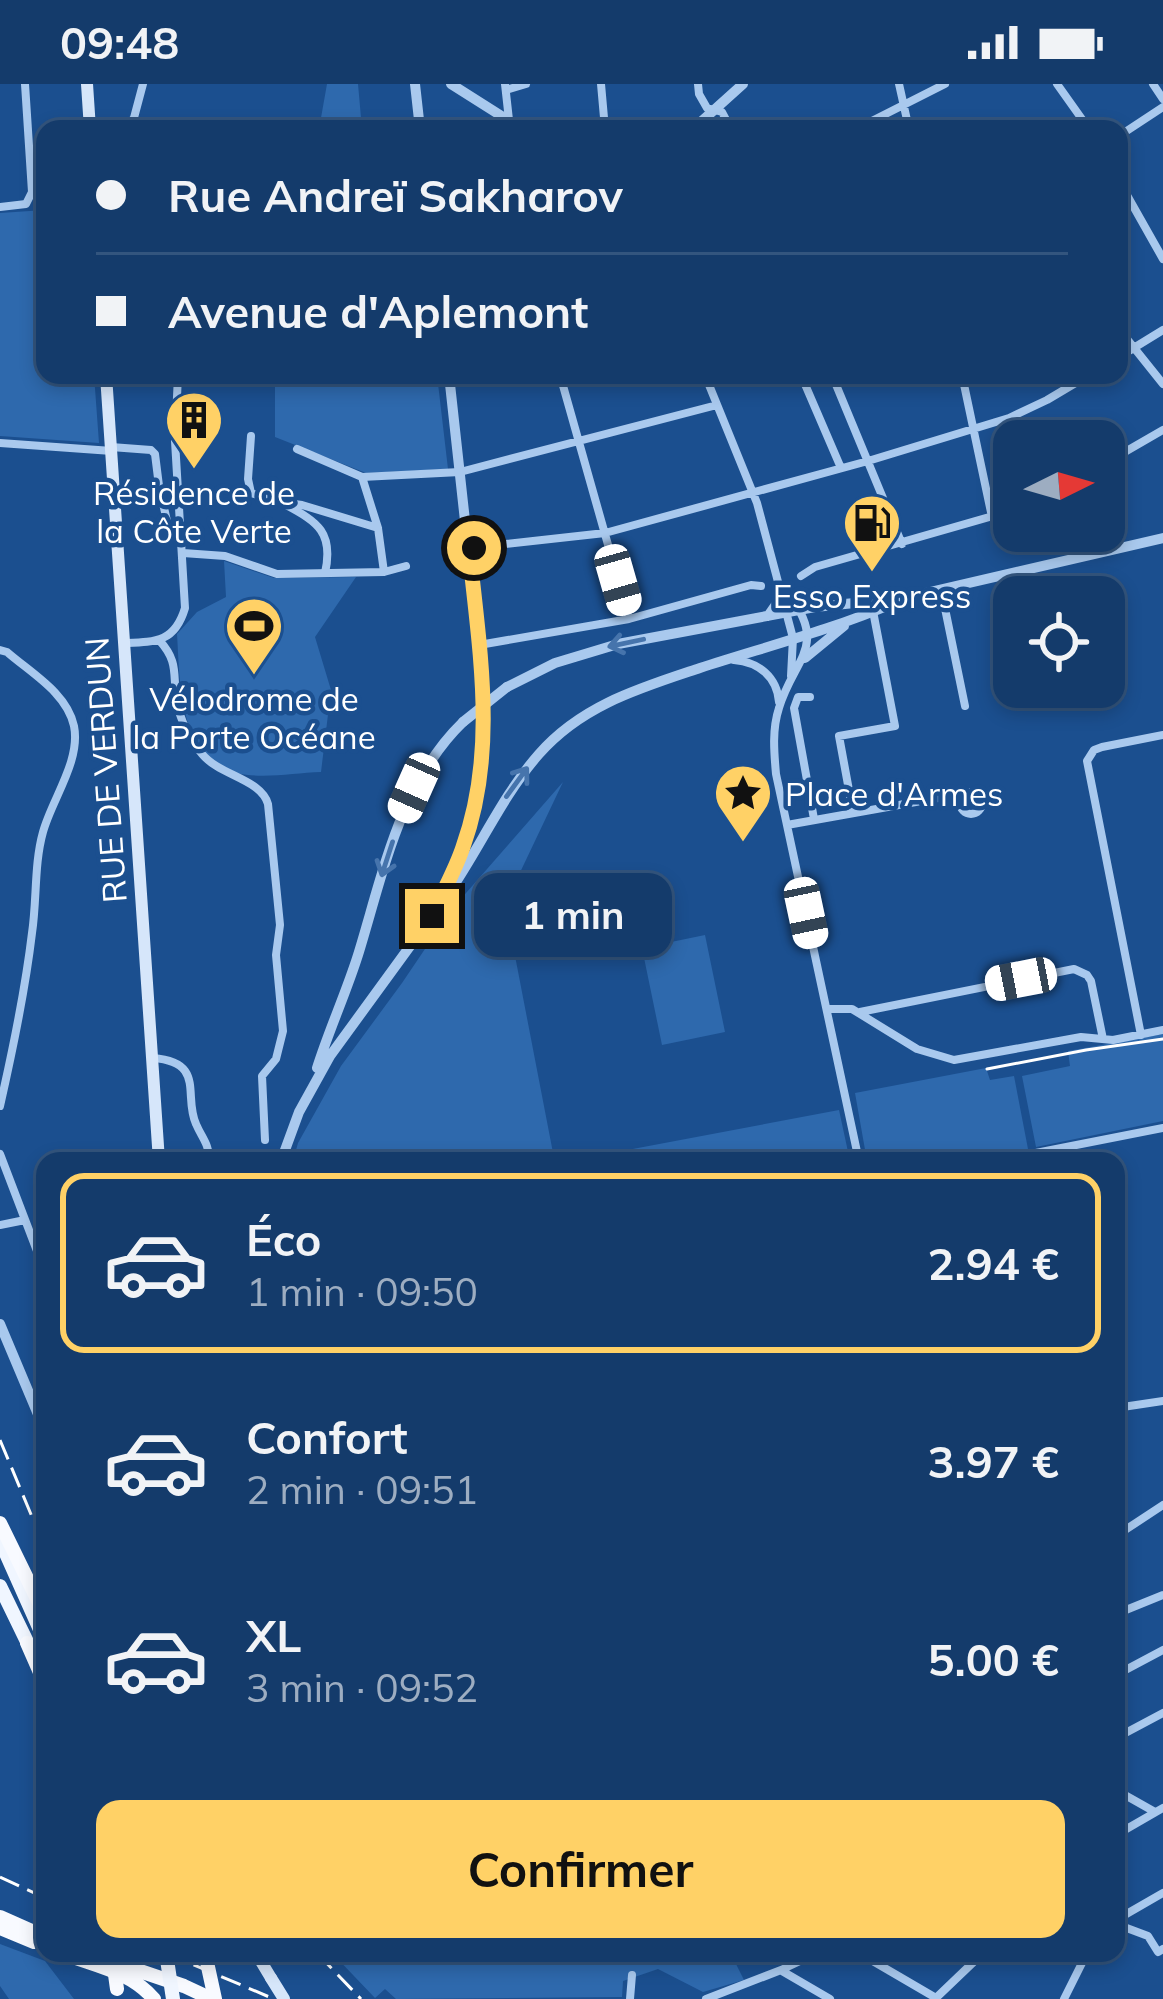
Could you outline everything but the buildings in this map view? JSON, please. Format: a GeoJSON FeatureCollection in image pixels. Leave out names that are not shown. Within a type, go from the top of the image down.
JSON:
{"type":"FeatureCollection","features":[{"type":"Feature","properties":{"kind":"highway"},"geometry":{"type":"LineString","coordinates":[[0,1523],[36,1597]]}},
{"type":"Feature","properties":{"kind":"highway"},"geometry":{"type":"LineString","coordinates":[[27,1643],[36,1664]]}},
{"type":"Feature","properties":{"kind":"highway"},"geometry":{"type":"LineString","coordinates":[[0,1917],[36,1933]]}},
{"type":"Feature","properties":{"kind":"highway"},"geometry":{"type":"LineString","coordinates":[[0,1928],[36,1942]]}},
{"type":"Feature","properties":{"kind":"highway"},"geometry":{"type":"LineString","coordinates":[[88,1962],[122,1974],[154,1999]]}},
{"type":"Feature","properties":{"kind":"highway"},"geometry":{"type":"LineString","coordinates":[[113,1962],[214,1999]]}},
{"type":"Feature","properties":{"kind":"highway"},"geometry":{"type":"LineString","coordinates":[[113,1962],[118,1994]]}},
{"type":"Feature","properties":{"kind":"highway"},"geometry":{"type":"LineString","coordinates":[[207,1962],[214,1999]]}},
{"type":"Feature","properties":{"kind":"main road"},"geometry":{"type":"LineString","coordinates":[[87,84],[89,120]]}},
{"type":"Feature","properties":{"kind":"main road","name":"RUE DE VERDUN"},"geometry":{"type":"LineString","coordinates":[[107,384],[158,1152]]}},
{"type":"Feature","properties":{"kind":"main road"},"geometry":{"type":"LineString","coordinates":[[0,1540],[36,1621]]}},
{"type":"Feature","properties":{"kind":"main road"},"geometry":{"type":"LineString","coordinates":[[0,1586],[36,1658]]}},
{"type":"Feature","properties":{"kind":"main road"},"geometry":{"type":"LineString","coordinates":[[167,1962],[173,1999]]}},
{"type":"Feature","properties":{"kind":"main road"},"geometry":{"type":"LineString","coordinates":[[261,1962],[284,1999]]}},
{"type":"Feature","properties":{"kind":"street"},"geometry":{"type":"LineString","coordinates":[[0,207],[26,204],[32,192],[26,84]]}},
{"type":"Feature","properties":{"kind":"street"},"geometry":{"type":"LineString","coordinates":[[133,120],[143,84]]}},
{"type":"Feature","properties":{"kind":"street"},"geometry":{"type":"LineString","coordinates":[[415,84],[419,120]]}},
{"type":"Feature","properties":{"kind":"street"},"geometry":{"type":"LineString","coordinates":[[452,84],[503,120]]}},
{"type":"Feature","properties":{"kind":"street"},"geometry":{"type":"LineString","coordinates":[[509,120],[506,87],[526,84]]}},
{"type":"Feature","properties":{"kind":"street"},"geometry":{"type":"LineString","coordinates":[[601,84],[604,120]]}},
{"type":"Feature","properties":{"kind":"street"},"geometry":{"type":"LineString","coordinates":[[698,84],[707,108],[722,112],[726,120]]}},
{"type":"Feature","properties":{"kind":"street"},"geometry":{"type":"LineString","coordinates":[[703,120],[743,84]]}},
{"type":"Feature","properties":{"kind":"street"},"geometry":{"type":"LineString","coordinates":[[899,84],[907,120]]}},
{"type":"Feature","properties":{"kind":"street"},"geometry":{"type":"LineString","coordinates":[[874,120],[945,84]]}},
{"type":"Feature","properties":{"kind":"street"},"geometry":{"type":"LineString","coordinates":[[1058,84],[1082,120]]}},
{"type":"Feature","properties":{"kind":"street"},"geometry":{"type":"LineString","coordinates":[[1128,129],[1163,103],[1153,84]]}},
{"type":"Feature","properties":{"kind":"street"},"geometry":{"type":"LineString","coordinates":[[1128,197],[1163,259]]}},
{"type":"Feature","properties":{"kind":"street"},"geometry":{"type":"LineString","coordinates":[[1128,352],[1163,330]]}},
{"type":"Feature","properties":{"kind":"street"},"geometry":{"type":"LineString","coordinates":[[1128,340],[1163,384]]}},
{"type":"Feature","properties":{"kind":"street"},"geometry":{"type":"LineString","coordinates":[[123,644],[159,640],[177,627],[185,608],[178,384]]}},
{"type":"Feature","properties":{"kind":"street"},"geometry":{"type":"LineString","coordinates":[[432,916],[463,848],[476,804],[485,712],[450,384]]}},
{"type":"Feature","properties":{"kind":"street"},"geometry":{"type":"LineString","coordinates":[[563,384],[629,619]]}},
{"type":"Feature","properties":{"kind":"street"},"geometry":{"type":"LineString","coordinates":[[709,384],[754,493],[784,594],[794,638],[791,677]]}},
{"type":"Feature","properties":{"kind":"street"},"geometry":{"type":"LineString","coordinates":[[805,384],[841,468]]}},
{"type":"Feature","properties":{"kind":"street"},"geometry":{"type":"LineString","coordinates":[[837,384],[902,544]]}},
{"type":"Feature","properties":{"kind":"street"},"geometry":{"type":"LineString","coordinates":[[801,577],[815,567],[992,517],[964,384]]}},
{"type":"Feature","properties":{"kind":"street"},"geometry":{"type":"LineString","coordinates":[[469,548],[605,533],[754,493],[974,430],[1028,409],[1073,384]]}},
{"type":"Feature","properties":{"kind":"street"},"geometry":{"type":"LineString","coordinates":[[297,449],[362,477],[460,472],[717,405]]}},
{"type":"Feature","properties":{"kind":"street"},"geometry":{"type":"LineString","coordinates":[[1125,452],[1163,430]]}},
{"type":"Feature","properties":{"kind":"street"},"geometry":{"type":"LineString","coordinates":[[251,436],[251,493],[309,517],[322,531],[328,549],[325,573]]}},
{"type":"Feature","properties":{"kind":"street"},"geometry":{"type":"LineString","coordinates":[[0,443],[151,451],[170,534]]}},
{"type":"Feature","properties":{"kind":"street"},"geometry":{"type":"LineString","coordinates":[[362,477],[385,572]]}},
{"type":"Feature","properties":{"kind":"street"},"geometry":{"type":"LineString","coordinates":[[279,502],[378,528]]}},
{"type":"Feature","properties":{"kind":"street"},"geometry":{"type":"LineString","coordinates":[[314,1083],[403,812],[448,736],[507,687],[555,663],[618,644],[800,610],[904,598],[1163,538]]}},
{"type":"Feature","properties":{"kind":"street"},"geometry":{"type":"LineString","coordinates":[[183,553],[225,556],[277,574],[385,572],[406,566]]}},
{"type":"Feature","properties":{"kind":"street"},"geometry":{"type":"LineString","coordinates":[[479,645],[629,619],[761,586]]}},
{"type":"Feature","properties":{"kind":"street"},"geometry":{"type":"LineString","coordinates":[[941,589],[964,706]]}},
{"type":"Feature","properties":{"kind":"street"},"geometry":{"type":"LineString","coordinates":[[784,594],[815,608]]}},
{"type":"Feature","properties":{"kind":"street"},"geometry":{"type":"LineString","coordinates":[[784,594],[800,610],[807,634],[805,658]]}},
{"type":"Feature","properties":{"kind":"street"},"geometry":{"type":"LineString","coordinates":[[768,616],[784,594]]}},
{"type":"Feature","properties":{"kind":"street"},"geometry":{"type":"LineString","coordinates":[[284,1152],[314,1083],[469,864],[512,788],[554,739],[578,718],[626,693],[848,623],[904,598]]}},
{"type":"Feature","properties":{"kind":"street"},"geometry":{"type":"LineString","coordinates":[[854,812],[839,736],[895,726],[873,611]]}},
{"type":"Feature","properties":{"kind":"street"},"geometry":{"type":"LineString","coordinates":[[848,623],[805,658],[791,677],[779,707],[774,748],[857,1152]]}},
{"type":"Feature","properties":{"kind":"street"},"geometry":{"type":"LineString","coordinates":[[159,640],[172,658],[178,708],[198,749],[229,775],[261,789],[268,804],[280,925],[276,955],[283,1030],[276,1059],[262,1076],[265,1140]]}},
{"type":"Feature","properties":{"kind":"street"},"geometry":{"type":"LineString","coordinates":[[0,650],[60,697],[75,733],[71,758],[42,835],[29,958],[0,1106]]}},
{"type":"Feature","properties":{"kind":"street"},"geometry":{"type":"LineString","coordinates":[[727,659],[746,661],[763,670],[776,688],[779,707]]}},
{"type":"Feature","properties":{"kind":"street"},"geometry":{"type":"LineString","coordinates":[[811,697],[798,697],[794,708],[814,820]]}},
{"type":"Feature","properties":{"kind":"street"},"geometry":{"type":"LineString","coordinates":[[1141,1035],[1088,761],[1102,747],[1163,735]]}},
{"type":"Feature","properties":{"kind":"street"},"geometry":{"type":"LineString","coordinates":[[787,825],[966,793]]}},
{"type":"Feature","properties":{"kind":"street"},"geometry":{"type":"LineString","coordinates":[[859,1012],[1074,969],[1091,981],[1103,1039]]}},
{"type":"Feature","properties":{"kind":"street"},"geometry":{"type":"LineString","coordinates":[[826,1009],[859,1012],[916,1049],[954,1060],[1081,1037],[1103,1039],[1163,1030]]}},
{"type":"Feature","properties":{"kind":"street"},"geometry":{"type":"LineString","coordinates":[[152,1058],[166,1060],[191,1081],[194,1117],[209,1152]]}},
{"type":"Feature","properties":{"kind":"street"},"geometry":{"type":"LineString","coordinates":[[1051,1152],[1163,1129]]}},
{"type":"Feature","properties":{"kind":"street"},"geometry":{"type":"LineString","coordinates":[[0,1154],[36,1247]]}},
{"type":"Feature","properties":{"kind":"street"},"geometry":{"type":"LineString","coordinates":[[0,1225],[26,1220]]}},
{"type":"Feature","properties":{"kind":"street"},"geometry":{"type":"LineString","coordinates":[[0,1324],[36,1410]]}},
{"type":"Feature","properties":{"kind":"street"},"geometry":{"type":"LineString","coordinates":[[1125,1407],[1163,1401]]}},
{"type":"Feature","properties":{"kind":"street"},"geometry":{"type":"LineString","coordinates":[[1125,1530],[1163,1505]]}},
{"type":"Feature","properties":{"kind":"street"},"geometry":{"type":"LineString","coordinates":[[1125,1610],[1163,1595]]}},
{"type":"Feature","properties":{"kind":"street"},"geometry":{"type":"LineString","coordinates":[[1125,1670],[1163,1650]]}},
{"type":"Feature","properties":{"kind":"street"},"geometry":{"type":"LineString","coordinates":[[1125,1733],[1163,1713]]}},
{"type":"Feature","properties":{"kind":"street"},"geometry":{"type":"LineString","coordinates":[[1125,1794],[1159,1810]]}},
{"type":"Feature","properties":{"kind":"street"},"geometry":{"type":"LineString","coordinates":[[1125,1830],[1159,1810]]}},
{"type":"Feature","properties":{"kind":"street"},"geometry":{"type":"LineString","coordinates":[[1125,1916],[1163,1893]]}},
{"type":"Feature","properties":{"kind":"street"},"geometry":{"type":"LineString","coordinates":[[1125,1926],[1148,1936],[1158,1952],[1163,1949]]}},
{"type":"Feature","properties":{"kind":"street"},"geometry":{"type":"LineString","coordinates":[[706,1999],[798,1962]]}},
{"type":"Feature","properties":{"kind":"street"},"geometry":{"type":"LineString","coordinates":[[874,1962],[936,1998],[974,1962]]}},
{"type":"Feature","properties":{"kind":"street"},"geometry":{"type":"LineString","coordinates":[[1064,1999],[1083,1962]]}},
{"type":"Feature","properties":{"kind":"street"},"geometry":{"type":"LineString","coordinates":[[781,1970],[830,1999]]}},
{"type":"Feature","properties":{"kind":"street"},"geometry":{"type":"LineString","coordinates":[[630,1999],[632,1975]]}},
{"type":"Feature","properties":{"kind":"shaded area"},"geometry":{"type":"Polygon","coordinates":[[[327,84],[358,84],[361,120],[321,120],[327,84]]]}},
{"type":"Feature","properties":{"kind":"shaded area"},"geometry":{"type":"Polygon","coordinates":[[[36,211],[36,384],[95,384],[99,443],[0,436],[0,213],[36,211]]]}},
{"type":"Feature","properties":{"kind":"shaded area"},"geometry":{"type":"Polygon","coordinates":[[[275,384],[438,384],[448,469],[366,473],[275,437],[275,384]]]}},
{"type":"Feature","properties":{"kind":"shaded area","name":"Vélodrome de la Porte Océane"},"geometry":{"type":"Polygon","coordinates":[[[224,561],[274,578],[356,577],[315,637],[331,690],[321,772],[236,773],[217,765],[193,735],[182,694],[177,634],[197,612],[226,597],[224,561]]]}},
{"type":"Feature","properties":{"kind":"shaded area"},"geometry":{"type":"Polygon","coordinates":[[[563,782],[505,904],[553,1152],[296,1152],[341,1066],[452,909],[563,782]]]}},
{"type":"Feature","properties":{"kind":"shaded area"},"geometry":{"type":"Polygon","coordinates":[[[705,935],[725,1032],[662,1045],[642,948],[705,935]]]}},
{"type":"Feature","properties":{"kind":"shaded area"},"geometry":{"type":"Polygon","coordinates":[[[1163,1034],[1163,1121],[1036,1147],[1022,1076],[1070,1066],[1068,1051],[1163,1034]]]}},
{"type":"Feature","properties":{"kind":"shaded area"},"geometry":{"type":"Polygon","coordinates":[[[986,1068],[990,1080],[1014,1076],[1028,1149],[865,1152],[855,1093],[986,1068]]]}},
{"type":"Feature","properties":{"kind":"shaded area"},"geometry":{"type":"Polygon","coordinates":[[[839,1110],[848,1152],[617,1152],[839,1110]]]}},
{"type":"Feature","properties":{"kind":"shaded area"},"geometry":{"type":"Polygon","coordinates":[[[0,1944],[46,1962],[74,1999],[9,1999],[0,1986],[0,1944]]]}},
{"type":"Feature","properties":{"kind":"shaded area"},"geometry":{"type":"Polygon","coordinates":[[[341,1962],[735,1962],[744,1980],[703,1992],[658,1969],[623,1981],[622,1997],[396,1999],[385,1989],[375,1998],[341,1962]]]}},
{"type":"Feature","properties":{"kind":"tram line"},"geometry":{"type":"LineString","coordinates":[[987,1069],[1163,1039]]}},
{"type":"Feature","properties":{"kind":"railway"},"geometry":{"type":"LineString","coordinates":[[0,1440],[36,1526]]}},
{"type":"Feature","properties":{"kind":"railway"},"geometry":{"type":"LineString","coordinates":[[0,1877],[36,1894]]}},
{"type":"Feature","properties":{"kind":"railway"},"geometry":{"type":"LineString","coordinates":[[187,1962],[274,1999]]}},
{"type":"Feature","properties":{"kind":"railway"},"geometry":{"type":"LineString","coordinates":[[326,1962],[361,1999]]}},
{"type":"Feature","properties":{"kind":"place","name":"Résidence de la Côte Verte"},"geometry":{"type":"Point","coordinates":[194,471]}},
{"type":"Feature","properties":{"kind":"place","name":"Esso Express"},"geometry":{"type":"Point","coordinates":[872,574]}},
{"type":"Feature","properties":{"kind":"place","name":"Vélodrome de la Porte Océane"},"geometry":{"type":"Point","coordinates":[254,677]}},
{"type":"Feature","properties":{"kind":"place","name":"Place d'Armes"},"geometry":{"type":"Point","coordinates":[743,844]}},
{"type":"Feature","properties":{"kind":"route"},"geometry":{"type":"LineString","coordinates":[[432,916],[463,848],[482,764],[484,694],[469,548],[474,548]]}}]}
